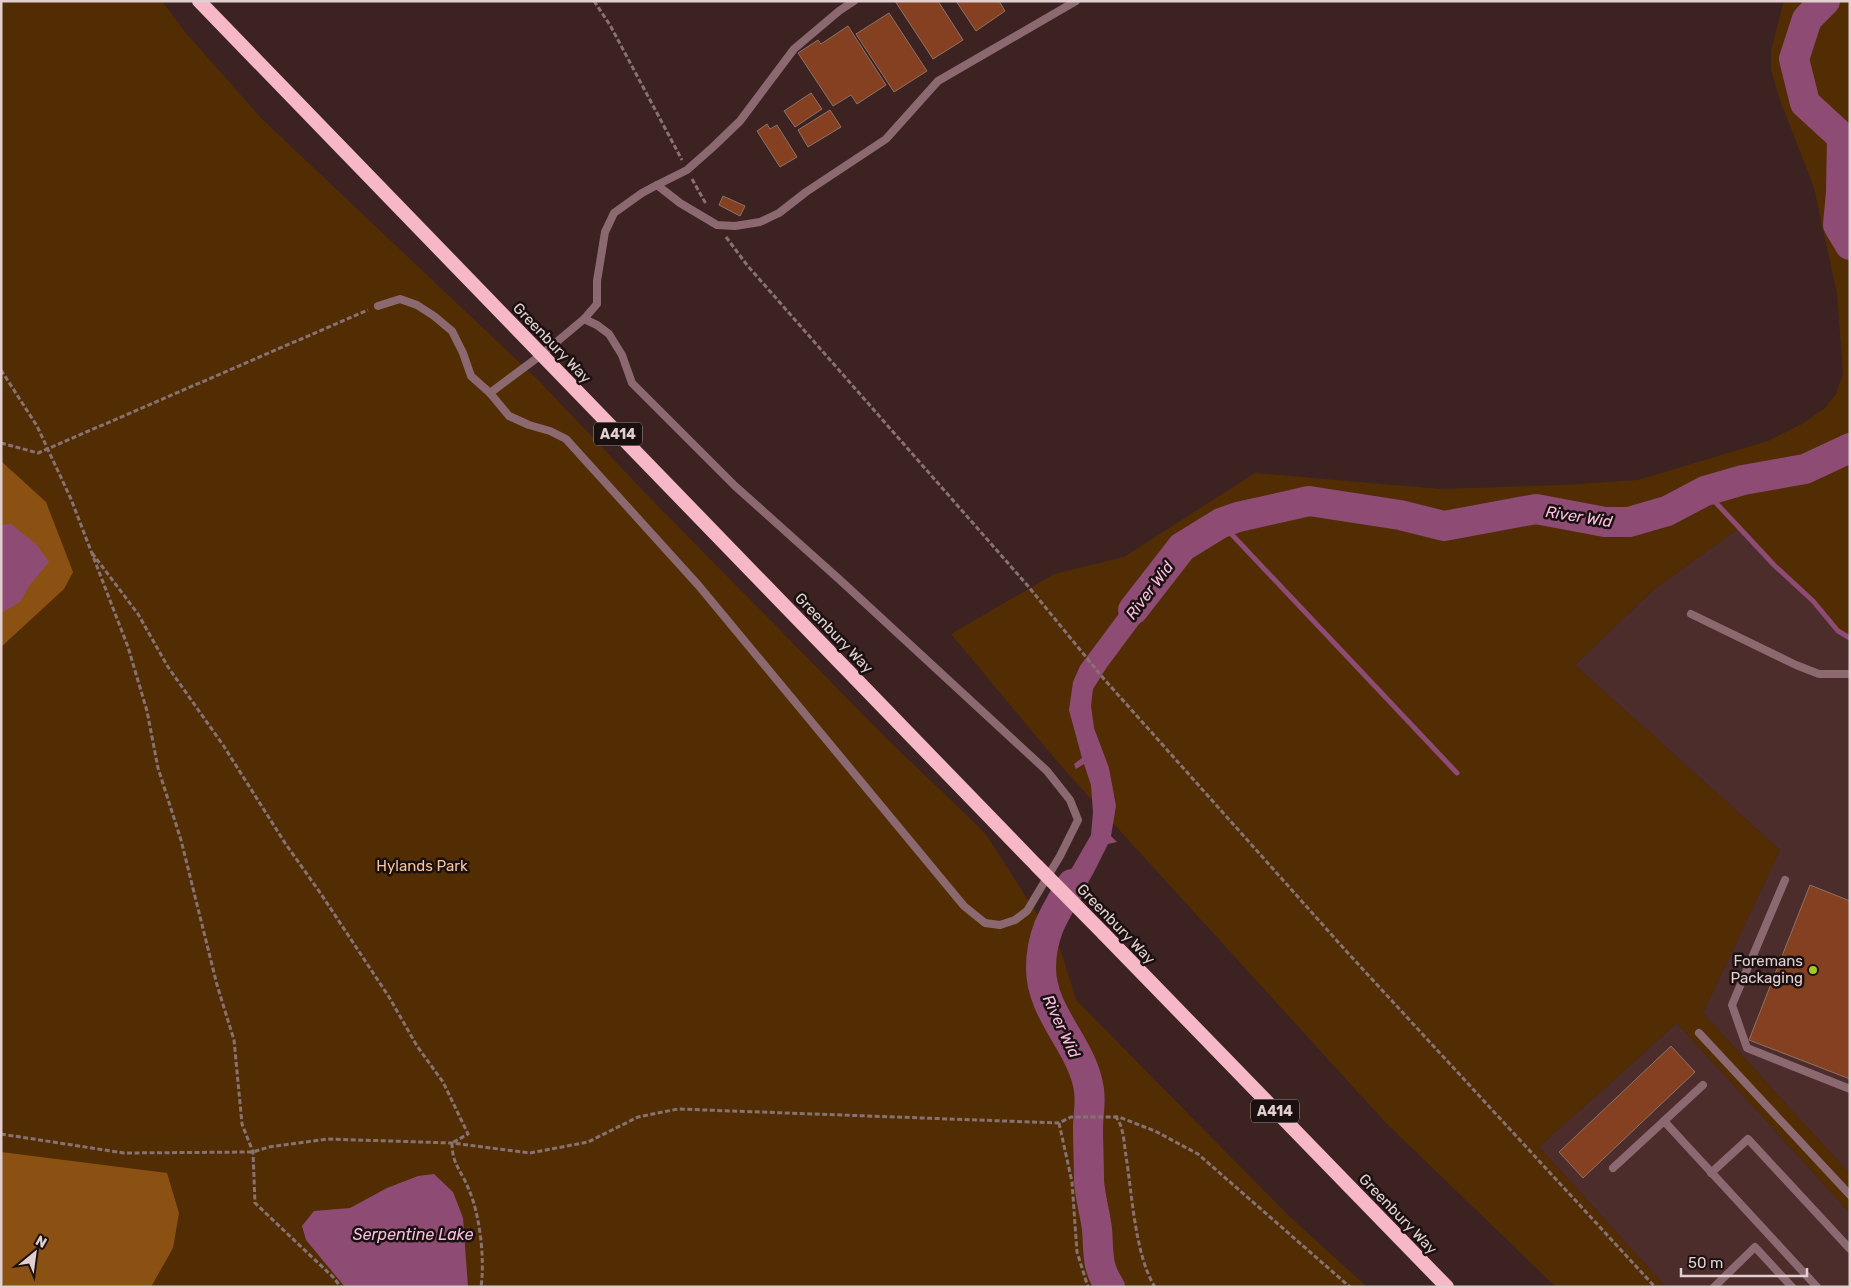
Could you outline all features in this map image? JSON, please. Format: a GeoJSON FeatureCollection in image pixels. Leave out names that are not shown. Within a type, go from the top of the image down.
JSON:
{"type":"FeatureCollection","features":[{"type":"Feature","properties":{"kind":"highway","name":"Greenbury Way"},"geometry":{"type":"LineString","coordinates":[[199,1],[1447,1287]]}},
{"type":"Feature","properties":{"kind":"lane"},"geometry":{"type":"LineString","coordinates":[[490,393],[541,355],[584,319],[596,304],[597,281],[606,232],[614,213],[642,193],[687,170],[740,120],[794,49],[838,11],[854,1]]}},
{"type":"Feature","properties":{"kind":"lane"},"geometry":{"type":"LineString","coordinates":[[657,185],[680,203],[717,226],[735,226],[760,222],[779,213],[806,192],[886,139],[938,81],[1076,1]]}},
{"type":"Feature","properties":{"kind":"lane"},"geometry":{"type":"LineString","coordinates":[[378,306],[400,299],[417,305],[452,330],[464,353],[471,376],[490,393],[509,416],[529,425],[550,431],[566,440],[699,586],[964,906],[985,923],[1000,925],[1015,920],[1027,911],[1060,856],[1078,820],[1070,800],[1047,771],[728,479],[632,383],[622,355],[609,334],[597,325],[584,319]]}},
{"type":"Feature","properties":{"kind":"lane"},"geometry":{"type":"LineString","coordinates":[[1691,614],[1796,665],[1819,674],[1850,674]]}},
{"type":"Feature","properties":{"kind":"lane"},"geometry":{"type":"LineString","coordinates":[[1785,880],[1732,1005],[1747,1048],[1850,1089]]}},
{"type":"Feature","properties":{"kind":"lane"},"geometry":{"type":"LineString","coordinates":[[1698,1033],[1850,1195]]}},
{"type":"Feature","properties":{"kind":"lane"},"geometry":{"type":"LineString","coordinates":[[1613,1168],[1703,1084]]}},
{"type":"Feature","properties":{"kind":"lane"},"geometry":{"type":"LineString","coordinates":[[1664,1121],[1817,1287]]}},
{"type":"Feature","properties":{"kind":"lane"},"geometry":{"type":"LineString","coordinates":[[1711,1173],[1748,1139],[1850,1249]]}},
{"type":"Feature","properties":{"kind":"lane"},"geometry":{"type":"LineString","coordinates":[[1714,1287],[1755,1248],[1792,1287]]}},
{"type":"Feature","properties":{"kind":"path"},"geometry":{"type":"LineString","coordinates":[[594,1],[610,25],[717,226],[747,265],[1028,586],[1104,679],[1348,952],[1655,1287]]}},
{"type":"Feature","properties":{"kind":"path"},"geometry":{"type":"LineString","coordinates":[[1,443],[38,453],[378,306]]}},
{"type":"Feature","properties":{"kind":"path"},"geometry":{"type":"LineString","coordinates":[[1,370],[37,426],[71,499],[128,647],[147,711],[158,768],[181,840],[217,985],[234,1040],[242,1124],[253,1152],[255,1203],[333,1277],[341,1287]]}},
{"type":"Feature","properties":{"kind":"path"},"geometry":{"type":"LineString","coordinates":[[90,549],[138,614],[168,666],[223,745],[285,843],[384,989],[417,1046],[443,1082],[468,1134],[452,1143]]}},
{"type":"Feature","properties":{"kind":"path"},"geometry":{"type":"LineString","coordinates":[[1,1134],[124,1153],[253,1152],[269,1147],[328,1139],[452,1143],[530,1153],[588,1142],[638,1117],[678,1109],[1058,1123],[1071,1117],[1115,1116],[1155,1131],[1198,1154],[1350,1287]]}},
{"type":"Feature","properties":{"kind":"path"},"geometry":{"type":"LineString","coordinates":[[1115,1116],[1119,1119],[1123,1137],[1137,1231],[1146,1268],[1155,1287]]}},
{"type":"Feature","properties":{"kind":"path"},"geometry":{"type":"LineString","coordinates":[[1058,1123],[1072,1182],[1077,1252],[1088,1287]]}},
{"type":"Feature","properties":{"kind":"path"},"geometry":{"type":"LineString","coordinates":[[452,1143],[452,1157],[470,1191],[479,1228],[483,1274],[481,1287]]}},
{"type":"Feature","properties":{"kind":"shaded area"},"geometry":{"type":"Polygon","coordinates":[[[2,462],[46,502],[73,572],[64,589],[1,647],[2,462]]]}},
{"type":"Feature","properties":{"kind":"shaded area"},"geometry":{"type":"Polygon","coordinates":[[[1738,529],[1776,570],[1812,603],[1838,634],[1850,640],[1850,1174],[1703,1013],[1780,850],[1575,665],[1653,590],[1738,529]]]}},
{"type":"Feature","properties":{"kind":"shaded area"},"geometry":{"type":"Polygon","coordinates":[[[1677,1023],[1850,1213],[1850,1287],[1666,1287],[1539,1147],[1677,1023]]]}},
{"type":"Feature","properties":{"kind":"shaded area"},"geometry":{"type":"Polygon","coordinates":[[[1,1152],[167,1173],[179,1213],[173,1248],[151,1287],[5,1287],[1,1282],[1,1152]]]}},
{"type":"Feature","properties":{"kind":"green space","name":"Hylands Park"},"geometry":{"type":"Polygon","coordinates":[[[1,1],[162,1],[185,32],[261,118],[539,381],[653,501],[886,738],[985,833],[1061,951],[1076,1000],[1287,1214],[1367,1287],[1,1287],[1,1]]]}},
{"type":"Feature","properties":{"kind":"green space"},"geometry":{"type":"Polygon","coordinates":[[[1784,1],[1850,1],[1850,640],[1838,634],[1812,603],[1776,570],[1738,529],[1653,590],[1575,665],[1780,850],[1703,1013],[1850,1174],[1850,1213],[1677,1023],[1539,1147],[1666,1287],[1556,1287],[1386,1123],[1062,767],[951,634],[1054,574],[1124,557],[1255,473],[1440,489],[1563,485],[1638,480],[1768,441],[1802,424],[1825,408],[1836,394],[1843,374],[1837,293],[1814,188],[1779,97],[1771,70],[1771,50],[1784,1]]]}},
{"type":"Feature","properties":{"kind":"water"},"geometry":{"type":"Polygon","coordinates":[[[11,524],[37,545],[49,562],[29,586],[20,602],[1,613],[1,525],[11,524]]]}},
{"type":"Feature","properties":{"kind":"water"},"geometry":{"type":"Polygon","coordinates":[[[1150,572],[1168,585],[1107,667],[1093,689],[1091,706],[1094,728],[1109,768],[1116,806],[1111,836],[1117,842],[1108,844],[1062,929],[1045,915],[1091,835],[1093,812],[1091,785],[1084,764],[1076,769],[1074,764],[1082,758],[1069,710],[1073,682],[1080,666],[1150,572]]]}},
{"type":"Feature","properties":{"kind":"water","name":"Serpentine Lake"},"geometry":{"type":"Polygon","coordinates":[[[434,1174],[453,1192],[463,1218],[468,1287],[345,1287],[306,1240],[302,1226],[314,1211],[350,1208],[387,1188],[418,1176],[434,1174]]]}},
{"type":"Feature","properties":{"kind":"building"},"geometry":{"type":"Polygon","coordinates":[[[895,1],[938,1],[963,40],[933,59],[895,1]]]}},
{"type":"Feature","properties":{"kind":"building"},"geometry":{"type":"Polygon","coordinates":[[[956,1],[999,1],[1005,11],[976,31],[956,1]]]}},
{"type":"Feature","properties":{"kind":"building"},"geometry":{"type":"Polygon","coordinates":[[[889,13],[927,71],[894,92],[856,34],[889,13]]]}},
{"type":"Feature","properties":{"kind":"building"},"geometry":{"type":"Polygon","coordinates":[[[848,26],[886,85],[857,104],[851,95],[833,106],[798,53],[818,40],[821,44],[848,26]]]}},
{"type":"Feature","properties":{"kind":"building"},"geometry":{"type":"Polygon","coordinates":[[[811,93],[822,109],[795,127],[784,111],[811,93]]]}},
{"type":"Feature","properties":{"kind":"building"},"geometry":{"type":"Polygon","coordinates":[[[830,110],[841,127],[808,147],[798,130],[830,110]]]}},
{"type":"Feature","properties":{"kind":"building"},"geometry":{"type":"Polygon","coordinates":[[[767,124],[770,129],[777,125],[797,157],[780,167],[757,131],[767,124]]]}},
{"type":"Feature","properties":{"kind":"building"},"geometry":{"type":"Polygon","coordinates":[[[723,196],[745,206],[740,216],[719,205],[723,196]]]}},
{"type":"Feature","properties":{"kind":"building","name":"Foremans Packaging"},"geometry":{"type":"Polygon","coordinates":[[[1810,885],[1850,901],[1850,1079],[1749,1040],[1810,885]]]}},
{"type":"Feature","properties":{"kind":"building"},"geometry":{"type":"Polygon","coordinates":[[[1671,1046],[1695,1072],[1583,1178],[1559,1152],[1671,1046]]]}},
{"type":"Feature","properties":{"kind":"waterway","name":"River Wid"},"geometry":{"type":"LineString","coordinates":[[1825,1],[1807,19],[1794,59],[1805,103],[1842,137],[1838,225],[1850,245]]}},
{"type":"Feature","properties":{"kind":"waterway","name":"River Wid"},"geometry":{"type":"LineString","coordinates":[[1133,610],[1182,547],[1221,523],[1238,517],[1309,501],[1400,515],[1444,526],[1536,509],[1605,522],[1629,522],[1667,511],[1705,491],[1743,480],[1805,469],[1850,448]]}},
{"type":"Feature","properties":{"kind":"waterway"},"geometry":{"type":"LineString","coordinates":[[1705,491],[1774,565],[1813,601],[1838,631],[1850,638]]}},
{"type":"Feature","properties":{"kind":"waterway"},"geometry":{"type":"LineString","coordinates":[[1221,523],[1457,773]]}},
{"type":"Feature","properties":{"kind":"waterway","name":"River Wid"},"geometry":{"type":"LineString","coordinates":[[1072,884],[1046,934],[1043,944],[1041,968],[1043,985],[1048,1000],[1079,1059],[1089,1090],[1089,1181],[1097,1229],[1100,1266],[1110,1287]]}},
{"type":"Feature","properties":{"kind":"place","name":"Foremans Packaging"},"geometry":{"type":"Point","coordinates":[1813,970]}}]}
